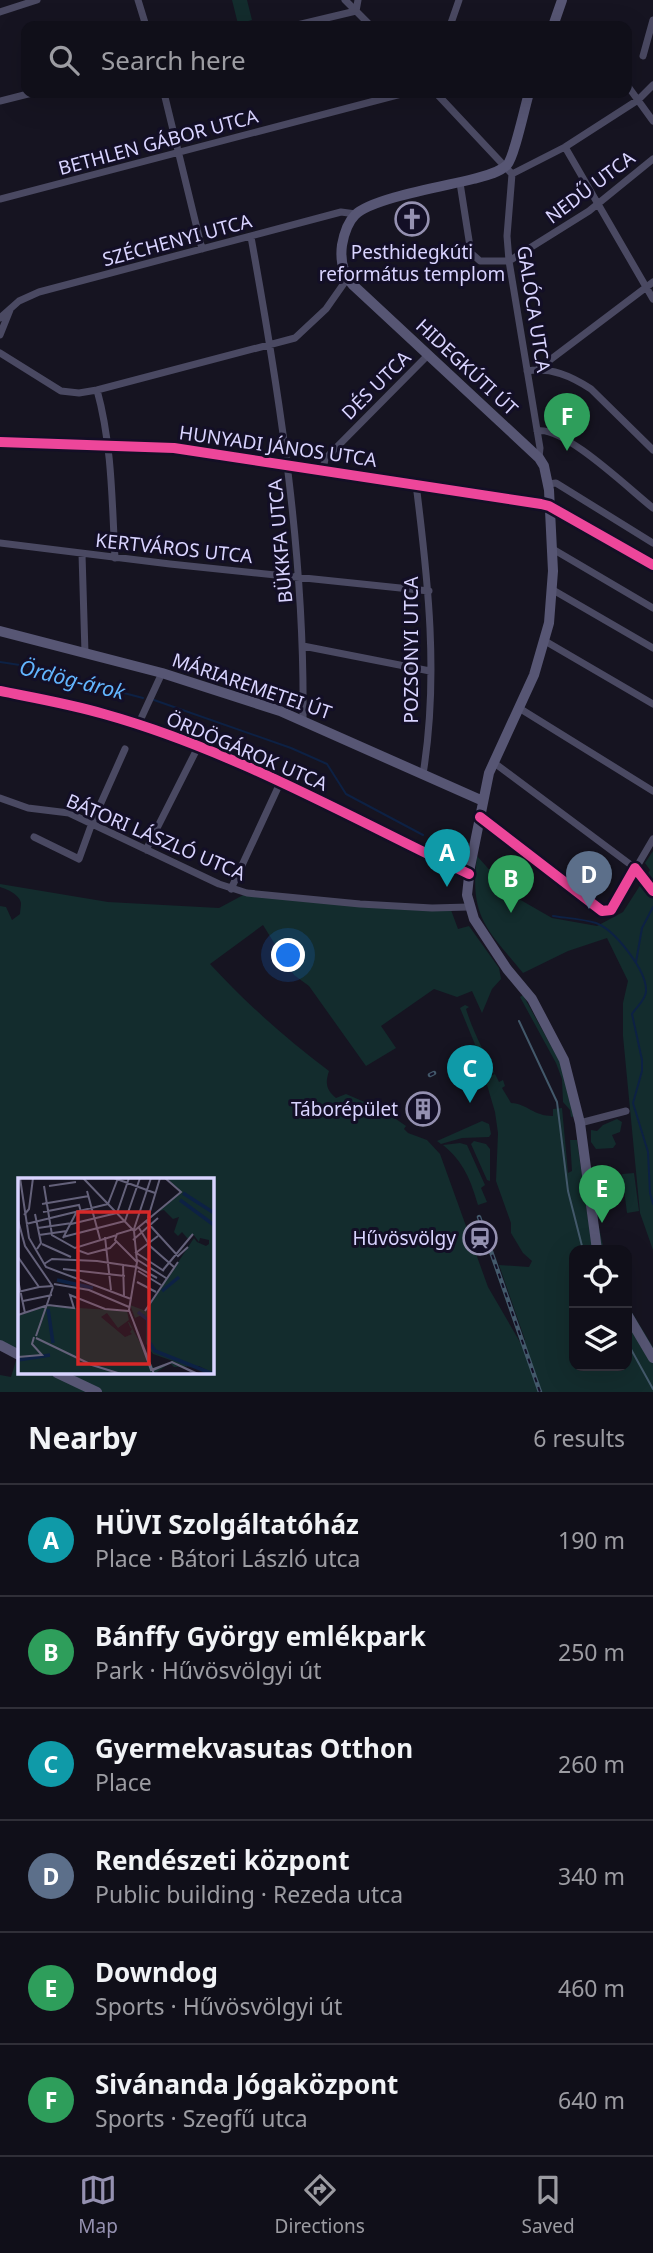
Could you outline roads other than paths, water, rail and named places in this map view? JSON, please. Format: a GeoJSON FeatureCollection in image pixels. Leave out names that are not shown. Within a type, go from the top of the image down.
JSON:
{"type":"FeatureCollection","features":[{"type":"Feature","properties":{"kind":"main road"},"geometry":{"type":"LineString","coordinates":[[555,21],[562,0]]}},
{"type":"Feature","properties":{"kind":"main road"},"geometry":{"type":"LineString","coordinates":[[348,279],[341,260],[342,243],[347,227],[356,214],[377,204],[510,170],[527,98]]}},
{"type":"Feature","properties":{"kind":"main road","name":"HIDEGKÚTI ÚT"},"geometry":{"type":"LineString","coordinates":[[348,279],[425,357],[539,457],[548,484],[553,590],[545,641],[534,675],[493,762],[469,874],[469,907]]}},
{"type":"Feature","properties":{"kind":"main road","name":"MÁRIAREMETEI ÚT"},"geometry":{"type":"LineString","coordinates":[[0,631],[162,673],[303,720],[483,801]]}},
{"type":"Feature","properties":{"kind":"main road"},"geometry":{"type":"LineString","coordinates":[[469,907],[483,934],[532,999],[567,1070],[580,1123],[596,1245]]}},
{"type":"Feature","properties":{"kind":"main road"},"geometry":{"type":"LineString","coordinates":[[632,1323],[653,1359]]}},
{"type":"Feature","properties":{"kind":"main road"},"geometry":{"type":"LineString","coordinates":[[0,1345],[18,1354]]}},
{"type":"Feature","properties":{"kind":"main road"},"geometry":{"type":"LineString","coordinates":[[59,1374],[97,1392]]}},
{"type":"Feature","properties":{"kind":"street"},"geometry":{"type":"LineString","coordinates":[[138,0],[144,21]]}},
{"type":"Feature","properties":{"kind":"street"},"geometry":{"type":"LineString","coordinates":[[345,0],[366,21]]}},
{"type":"Feature","properties":{"kind":"street"},"geometry":{"type":"LineString","coordinates":[[356,11],[358,0]]}},
{"type":"Feature","properties":{"kind":"street"},"geometry":{"type":"LineString","coordinates":[[452,21],[459,0]]}},
{"type":"Feature","properties":{"kind":"street"},"geometry":{"type":"LineString","coordinates":[[0,12],[31,1]]}},
{"type":"Feature","properties":{"kind":"street"},"geometry":{"type":"LineString","coordinates":[[314,21],[356,11]]}},
{"type":"Feature","properties":{"kind":"street"},"geometry":{"type":"LineString","coordinates":[[643,56],[653,20]]}},
{"type":"Feature","properties":{"kind":"street"},"geometry":{"type":"LineString","coordinates":[[441,98],[510,170],[565,147],[638,100],[653,85]]}},
{"type":"Feature","properties":{"kind":"street"},"geometry":{"type":"LineString","coordinates":[[632,92],[653,121]]}},
{"type":"Feature","properties":{"kind":"street"},"geometry":{"type":"LineString","coordinates":[[0,101],[21,96]]}},
{"type":"Feature","properties":{"kind":"street"},"geometry":{"type":"LineString","coordinates":[[165,98],[202,249]]}},
{"type":"Feature","properties":{"kind":"street","name":"BETHLEN GÁBOR UTCA"},"geometry":{"type":"LineString","coordinates":[[0,199],[386,98]]}},
{"type":"Feature","properties":{"kind":"street"},"geometry":{"type":"LineString","coordinates":[[565,147],[649,284],[653,299]]}},
{"type":"Feature","properties":{"kind":"street","name":"NEDŰ UTCA"},"geometry":{"type":"LineString","coordinates":[[509,261],[599,204],[653,159]]}},
{"type":"Feature","properties":{"kind":"street","name":"GALÓCA UTCA"},"geometry":{"type":"LineString","coordinates":[[510,170],[507,236],[509,261],[539,457]]}},
{"type":"Feature","properties":{"kind":"street"},"geometry":{"type":"LineString","coordinates":[[460,183],[471,253],[480,261],[509,261]]}},
{"type":"Feature","properties":{"kind":"street","name":"SZÉCHENYI UTCA"},"geometry":{"type":"LineString","coordinates":[[0,335],[1,321],[10,309],[19,301],[39,292],[341,212],[356,214]]}},
{"type":"Feature","properties":{"kind":"street","name":"BÜKKFA UTCA"},"geometry":{"type":"LineString","coordinates":[[251,237],[289,464],[300,578],[303,720]]}},
{"type":"Feature","properties":{"kind":"street"},"geometry":{"type":"LineString","coordinates":[[0,353],[61,391],[79,393],[97,390],[295,338],[326,309],[348,279]]}},
{"type":"Feature","properties":{"kind":"street"},"geometry":{"type":"LineString","coordinates":[[538,369],[649,284]]}},
{"type":"Feature","properties":{"kind":"street","name":"DÉS UTCA"},"geometry":{"type":"LineString","coordinates":[[327,470],[325,459],[425,357]]}},
{"type":"Feature","properties":{"kind":"street"},"geometry":{"type":"LineString","coordinates":[[527,371],[538,369],[567,374],[591,388],[653,450]]}},
{"type":"Feature","properties":{"kind":"street"},"geometry":{"type":"LineString","coordinates":[[97,390],[105,418],[108,444],[115,558]]}},
{"type":"Feature","properties":{"kind":"street"},"geometry":{"type":"LineString","coordinates":[[537,431],[551,431],[577,446],[653,508]]}},
{"type":"Feature","properties":{"kind":"street","name":"HUNYADI JÁNOS UTCA"},"geometry":{"type":"LineString","coordinates":[[0,442],[174,448],[549,506]]}},
{"type":"Feature","properties":{"kind":"street"},"geometry":{"type":"LineString","coordinates":[[548,484],[556,483],[653,543]]}},
{"type":"Feature","properties":{"kind":"street","name":"POZSONYI UTCA"},"geometry":{"type":"LineString","coordinates":[[416,484],[429,591],[430,671],[423,774]]}},
{"type":"Feature","properties":{"kind":"street"},"geometry":{"type":"LineString","coordinates":[[549,506],[653,565]]}},
{"type":"Feature","properties":{"kind":"street","name":"KERTVÁROS UTCA"},"geometry":{"type":"LineString","coordinates":[[0,543],[115,558],[429,591]]}},
{"type":"Feature","properties":{"kind":"street"},"geometry":{"type":"LineString","coordinates":[[551,548],[653,608]]}},
{"type":"Feature","properties":{"kind":"street"},"geometry":{"type":"LineString","coordinates":[[82,554],[86,653]]}},
{"type":"Feature","properties":{"kind":"street"},"geometry":{"type":"LineString","coordinates":[[553,590],[653,648]]}},
{"type":"Feature","properties":{"kind":"street"},"geometry":{"type":"LineString","coordinates":[[545,641],[653,704]]}},
{"type":"Feature","properties":{"kind":"street"},"geometry":{"type":"LineString","coordinates":[[303,646],[430,671]]}},
{"type":"Feature","properties":{"kind":"street"},"geometry":{"type":"LineString","coordinates":[[138,725],[162,673]]}},
{"type":"Feature","properties":{"kind":"street","name":"ÖRDÖGÁROK UTCA"},"geometry":{"type":"LineString","coordinates":[[0,691],[104,714],[198,747],[281,781],[469,874]]}},
{"type":"Feature","properties":{"kind":"street"},"geometry":{"type":"LineString","coordinates":[[519,708],[653,791]]}},
{"type":"Feature","properties":{"kind":"street"},"geometry":{"type":"LineString","coordinates":[[146,850],[198,747]]}},
{"type":"Feature","properties":{"kind":"street"},"geometry":{"type":"LineString","coordinates":[[34,837],[79,859],[125,749]]}},
{"type":"Feature","properties":{"kind":"street"},"geometry":{"type":"LineString","coordinates":[[493,762],[635,868]]}},
{"type":"Feature","properties":{"kind":"street"},"geometry":{"type":"LineString","coordinates":[[231,889],[281,781]]}},
{"type":"Feature","properties":{"kind":"street","name":"BÁTORI LÁSZLÓ UTCA"},"geometry":{"type":"LineString","coordinates":[[0,798],[28,808],[69,813],[231,889],[247,893],[360,904],[469,907]]}},
{"type":"Feature","properties":{"kind":"street"},"geometry":{"type":"LineString","coordinates":[[480,817],[580,894]]}},
{"type":"Feature","properties":{"kind":"street"},"geometry":{"type":"LineString","coordinates":[[612,908],[653,839]]}},
{"type":"Feature","properties":{"kind":"street"},"geometry":{"type":"LineString","coordinates":[[580,1123],[626,1111]]}},
{"type":"Feature","properties":{"kind":"waterway","name":"Ördög-árok"},"geometry":{"type":"LineString","coordinates":[[0,662],[33,667],[143,698]]}},
{"type":"Feature","properties":{"kind":"waterway","name":"Ördög-árok"},"geometry":{"type":"LineString","coordinates":[[154,700],[291,748],[327,764],[346,794],[423,835]]}},
{"type":"Feature","properties":{"kind":"waterway"},"geometry":{"type":"LineString","coordinates":[[636,962],[642,928],[653,907]]}},
{"type":"Feature","properties":{"kind":"waterway","name":"Ördög-árok"},"geometry":{"type":"LineString","coordinates":[[553,916],[596,923],[604,927],[628,952],[645,983],[644,997],[632,1014],[642,1060],[642,1071],[633,1103],[648,1152],[653,1204]]}},
{"type":"Feature","properties":{"kind":"tram line"},"geometry":{"type":"LineString","coordinates":[[519,1021],[557,1102],[568,1191],[582,1245]]}},
{"type":"Feature","properties":{"kind":"tram line"},"geometry":{"type":"LineString","coordinates":[[632,1351],[653,1389]]}},
{"type":"Feature","properties":{"kind":"railway"},"geometry":{"type":"LineString","coordinates":[[430,1075],[434,1073]]}},
{"type":"Feature","properties":{"kind":"railway"},"geometry":{"type":"LineString","coordinates":[[479,1217],[540,1392]]}},
{"type":"Feature","properties":{"kind":"place","name":"Pesthidegkúti református templom"},"geometry":{"type":"Point","coordinates":[412,219]}},
{"type":"Feature","properties":{"kind":"place","name":"Sivánanda Jógaközpont"},"geometry":{"type":"Point","coordinates":[567,451]}},
{"type":"Feature","properties":{"kind":"place","name":"HÜVI Szolgáltatóház"},"geometry":{"type":"Point","coordinates":[447,887]}},
{"type":"Feature","properties":{"kind":"place","name":"Rendészeti központ"},"geometry":{"type":"Point","coordinates":[589,909]}},
{"type":"Feature","properties":{"kind":"place","name":"Bánffy György emlékpark"},"geometry":{"type":"Point","coordinates":[511,913]}},
{"type":"Feature","properties":{"kind":"place","name":"Gyermekvasutas Otthon"},"geometry":{"type":"Point","coordinates":[470,1103]}},
{"type":"Feature","properties":{"kind":"place","name":"Táborépület"},"geometry":{"type":"Point","coordinates":[423,1109]}},
{"type":"Feature","properties":{"kind":"place","name":"Downdog"},"geometry":{"type":"Point","coordinates":[602,1223]}},
{"type":"Feature","properties":{"kind":"place","name":"Hűvösvölgy"},"geometry":{"type":"Point","coordinates":[480,1238]}}]}
